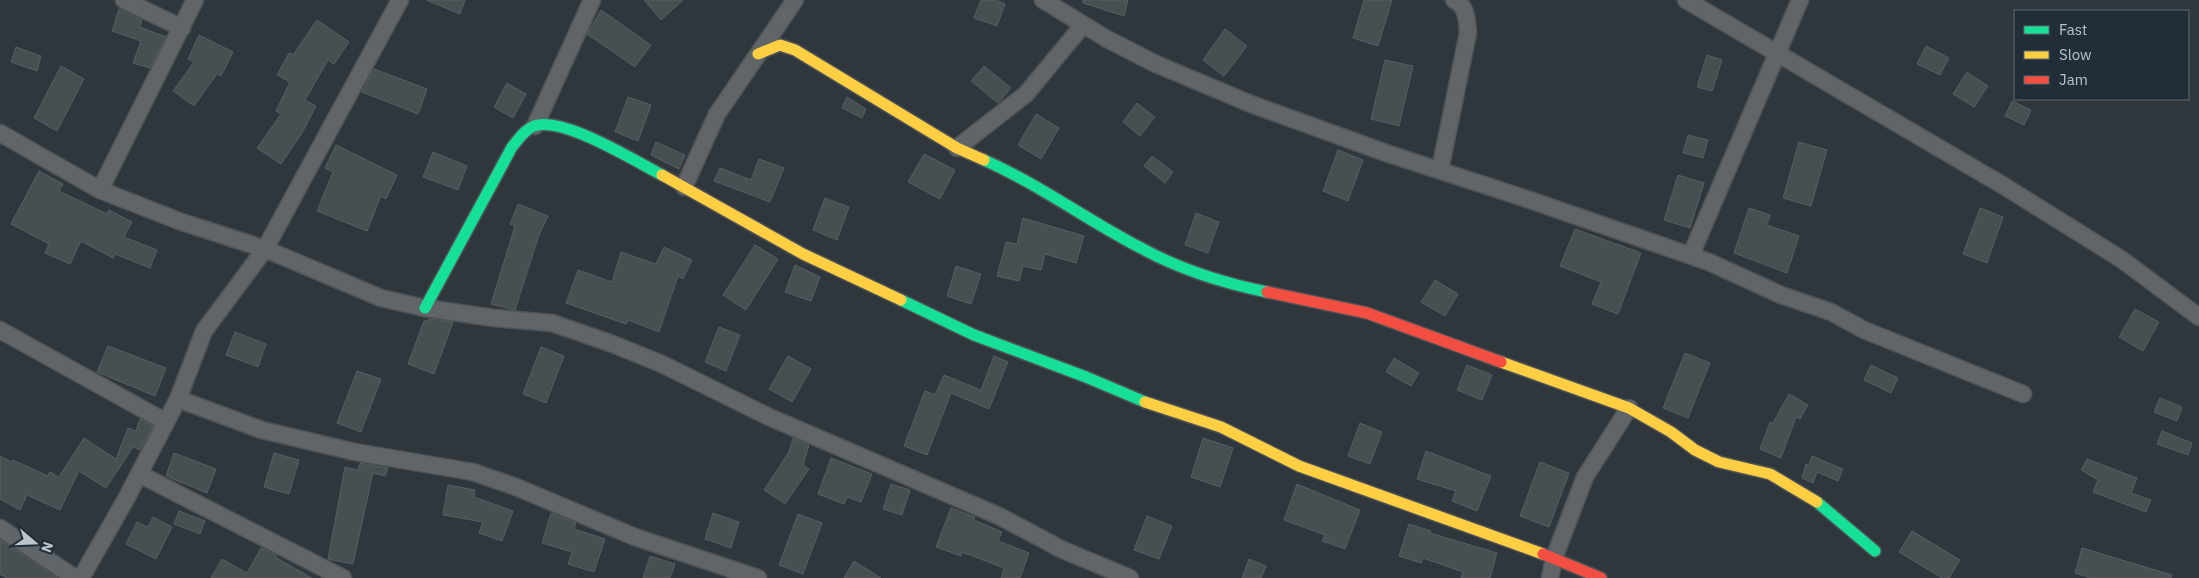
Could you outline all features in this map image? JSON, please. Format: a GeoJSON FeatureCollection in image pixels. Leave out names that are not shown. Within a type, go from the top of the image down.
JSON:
{"type":"FeatureCollection","features":[{"type":"Feature","properties":{"kind":"street"},"geometry":{"type":"LineString","coordinates":[[124,0],[182,28]]}},
{"type":"Feature","properties":{"kind":"street"},"geometry":{"type":"LineString","coordinates":[[100,190],[195,0]]}},
{"type":"Feature","properties":{"kind":"street"},"geometry":{"type":"LineString","coordinates":[[81,578],[178,399],[204,331],[265,249],[400,0]]}},
{"type":"Feature","properties":{"kind":"street"},"geometry":{"type":"LineString","coordinates":[[535,126],[592,0]]}},
{"type":"Feature","properties":{"kind":"street"},"geometry":{"type":"LineString","coordinates":[[684,187],[718,114],[795,0]]}},
{"type":"Feature","properties":{"kind":"street"},"geometry":{"type":"LineString","coordinates":[[1043,0],[1107,39],[1156,64],[1251,104],[1691,255],[1781,295],[1831,312],[1864,330],[2024,394]]}},
{"type":"Feature","properties":{"kind":"street"},"geometry":{"type":"LineString","coordinates":[[1440,170],[1468,33],[1467,14],[1459,2],[1454,0]]}},
{"type":"Feature","properties":{"kind":"street"},"geometry":{"type":"LineString","coordinates":[[1686,0],[2004,186],[2121,259],[2199,317]]}},
{"type":"Feature","properties":{"kind":"street"},"geometry":{"type":"LineString","coordinates":[[1691,255],[1800,0]]}},
{"type":"Feature","properties":{"kind":"street"},"geometry":{"type":"LineString","coordinates":[[957,148],[1026,94],[1083,24]]}},
{"type":"Feature","properties":{"kind":"street"},"geometry":{"type":"LineString","coordinates":[[758,54],[780,45],[795,50],[957,148],[1020,176],[1140,248],[1171,263],[1224,283],[1367,314],[1629,408],[1671,432],[1695,450],[1719,462],[1770,474],[1822,505],[1875,551]]}},
{"type":"Feature","properties":{"kind":"street"},"geometry":{"type":"LineString","coordinates":[[425,308],[512,147],[525,131],[535,126],[547,124],[565,128],[592,139],[684,187],[803,254],[974,335],[1086,377],[1156,407],[1221,427],[1299,466],[1554,558],[1600,578]]}},
{"type":"Feature","properties":{"kind":"street"},"geometry":{"type":"LineString","coordinates":[[0,133],[100,190],[179,221],[265,249],[331,275],[381,298],[425,308],[494,318],[552,323],[610,343],[662,364],[767,416],[946,492],[999,516],[1063,550],[1130,578]]}},
{"type":"Feature","properties":{"kind":"street"},"geometry":{"type":"LineString","coordinates":[[0,330],[166,422]]}},
{"type":"Feature","properties":{"kind":"street"},"geometry":{"type":"LineString","coordinates":[[178,399],[262,430],[355,452],[474,472],[516,486],[635,537],[758,578]]}},
{"type":"Feature","properties":{"kind":"street"},"geometry":{"type":"LineString","coordinates":[[1550,578],[1554,558],[1585,478],[1629,408]]}},
{"type":"Feature","properties":{"kind":"street"},"geometry":{"type":"LineString","coordinates":[[139,474],[343,578]]}},
{"type":"Feature","properties":{"kind":"street"},"geometry":{"type":"LineString","coordinates":[[0,528],[75,578]]}},
{"type":"Feature","properties":{"kind":"building"},"geometry":{"type":"Polygon","coordinates":[[[426,0],[465,0],[460,14],[426,0]]]}},
{"type":"Feature","properties":{"kind":"building"},"geometry":{"type":"Polygon","coordinates":[[[644,0],[683,0],[661,20],[644,0]]]}},
{"type":"Feature","properties":{"kind":"building"},"geometry":{"type":"Polygon","coordinates":[[[981,0],[996,0],[1005,4],[997,26],[974,18],[981,0]]]}},
{"type":"Feature","properties":{"kind":"building"},"geometry":{"type":"Polygon","coordinates":[[[1083,0],[1128,0],[1124,16],[1083,3],[1083,0]]]}},
{"type":"Feature","properties":{"kind":"building"},"geometry":{"type":"Polygon","coordinates":[[[1364,0],[1392,0],[1378,46],[1353,38],[1364,0]]]}},
{"type":"Feature","properties":{"kind":"building"},"geometry":{"type":"Polygon","coordinates":[[[119,9],[142,20],[140,27],[166,37],[150,68],[133,63],[141,41],[112,31],[119,9]]]}},
{"type":"Feature","properties":{"kind":"building"},"geometry":{"type":"Polygon","coordinates":[[[601,10],[651,45],[635,67],[587,34],[601,10]]]}},
{"type":"Feature","properties":{"kind":"building"},"geometry":{"type":"Polygon","coordinates":[[[317,20],[349,42],[334,64],[328,60],[305,100],[316,106],[302,133],[281,164],[257,148],[281,114],[276,111],[290,82],[277,75],[289,53],[293,55],[317,20]]]}},
{"type":"Feature","properties":{"kind":"building"},"geometry":{"type":"Polygon","coordinates":[[[1225,29],[1247,46],[1224,76],[1203,60],[1225,29]]]}},
{"type":"Feature","properties":{"kind":"building"},"geometry":{"type":"Polygon","coordinates":[[[199,35],[233,52],[221,76],[217,74],[194,106],[173,91],[194,62],[188,59],[199,35]]]}},
{"type":"Feature","properties":{"kind":"building"},"geometry":{"type":"Polygon","coordinates":[[[1926,46],[1949,58],[1940,75],[1917,64],[1926,46]]]}},
{"type":"Feature","properties":{"kind":"building"},"geometry":{"type":"Polygon","coordinates":[[[16,47],[41,56],[37,71],[11,62],[16,47]]]}},
{"type":"Feature","properties":{"kind":"building"},"geometry":{"type":"Polygon","coordinates":[[[1707,55],[1722,60],[1712,91],[1697,87],[1707,55]]]}},
{"type":"Feature","properties":{"kind":"building"},"geometry":{"type":"Polygon","coordinates":[[[1385,60],[1413,66],[1399,126],[1371,119],[1385,60]]]}},
{"type":"Feature","properties":{"kind":"building"},"geometry":{"type":"Polygon","coordinates":[[[61,66],[84,79],[57,131],[34,118],[61,66]]]}},
{"type":"Feature","properties":{"kind":"building"},"geometry":{"type":"Polygon","coordinates":[[[984,66],[1011,88],[998,103],[971,81],[984,66]]]}},
{"type":"Feature","properties":{"kind":"building"},"geometry":{"type":"Polygon","coordinates":[[[374,69],[427,89],[418,114],[362,92],[374,69]]]}},
{"type":"Feature","properties":{"kind":"building"},"geometry":{"type":"Polygon","coordinates":[[[1967,72],[1988,86],[1974,107],[1953,94],[1967,72]]]}},
{"type":"Feature","properties":{"kind":"building"},"geometry":{"type":"Polygon","coordinates":[[[507,83],[526,94],[513,118],[494,107],[507,83]]]}},
{"type":"Feature","properties":{"kind":"building"},"geometry":{"type":"Polygon","coordinates":[[[628,97],[651,105],[638,141],[615,132],[628,97]]]}},
{"type":"Feature","properties":{"kind":"building"},"geometry":{"type":"Polygon","coordinates":[[[847,97],[866,109],[862,118],[842,108],[847,97]]]}},
{"type":"Feature","properties":{"kind":"building"},"geometry":{"type":"Polygon","coordinates":[[[2012,101],[2031,110],[2024,125],[2005,116],[2012,101]]]}},
{"type":"Feature","properties":{"kind":"building"},"geometry":{"type":"Polygon","coordinates":[[[1137,103],[1155,117],[1140,136],[1123,122],[1137,103]]]}},
{"type":"Feature","properties":{"kind":"building"},"geometry":{"type":"Polygon","coordinates":[[[1036,114],[1059,128],[1041,159],[1018,145],[1036,114]]]}},
{"type":"Feature","properties":{"kind":"building"},"geometry":{"type":"Polygon","coordinates":[[[1688,135],[1708,140],[1703,158],[1683,153],[1688,135]]]}},
{"type":"Feature","properties":{"kind":"building"},"geometry":{"type":"Polygon","coordinates":[[[656,142],[685,155],[679,169],[651,155],[656,142]]]}},
{"type":"Feature","properties":{"kind":"building"},"geometry":{"type":"Polygon","coordinates":[[[1799,142],[1827,150],[1811,206],[1783,198],[1799,142]]]}},
{"type":"Feature","properties":{"kind":"building"},"geometry":{"type":"Polygon","coordinates":[[[336,145],[397,175],[386,199],[381,196],[367,231],[317,211],[333,172],[325,168],[336,145]]]}},
{"type":"Feature","properties":{"kind":"building"},"geometry":{"type":"Polygon","coordinates":[[[1338,150],[1363,160],[1348,201],[1323,191],[1338,150]]]}},
{"type":"Feature","properties":{"kind":"building"},"geometry":{"type":"Polygon","coordinates":[[[433,152],[467,166],[458,190],[423,177],[433,152]]]}},
{"type":"Feature","properties":{"kind":"building"},"geometry":{"type":"Polygon","coordinates":[[[924,154],[955,170],[940,199],[908,182],[924,154]]]}},
{"type":"Feature","properties":{"kind":"building"},"geometry":{"type":"Polygon","coordinates":[[[1152,156],[1173,172],[1165,183],[1144,166],[1152,156]]]}},
{"type":"Feature","properties":{"kind":"building"},"geometry":{"type":"Polygon","coordinates":[[[759,159],[784,168],[770,202],[714,181],[720,168],[751,180],[759,159]]]}},
{"type":"Feature","properties":{"kind":"building"},"geometry":{"type":"Polygon","coordinates":[[[39,171],[63,184],[59,191],[107,214],[109,210],[132,222],[124,237],[157,250],[150,268],[115,254],[113,258],[81,241],[70,264],[45,253],[49,244],[11,224],[39,171]]]}},
{"type":"Feature","properties":{"kind":"building"},"geometry":{"type":"Polygon","coordinates":[[[1678,175],[1704,183],[1690,228],[1664,220],[1678,175]]]}},
{"type":"Feature","properties":{"kind":"building"},"geometry":{"type":"Polygon","coordinates":[[[825,198],[849,207],[837,240],[813,230],[825,198]]]}},
{"type":"Feature","properties":{"kind":"building"},"geometry":{"type":"Polygon","coordinates":[[[518,204],[548,216],[539,235],[515,310],[491,304],[515,226],[510,224],[518,204]]]}},
{"type":"Feature","properties":{"kind":"building"},"geometry":{"type":"Polygon","coordinates":[[[1749,208],[1770,215],[1767,225],[1799,236],[1787,273],[1734,253],[1749,208]]]}},
{"type":"Feature","properties":{"kind":"building"},"geometry":{"type":"Polygon","coordinates":[[[1980,208],[2003,217],[1987,263],[1963,254],[1980,208]]]}},
{"type":"Feature","properties":{"kind":"building"},"geometry":{"type":"Polygon","coordinates":[[[1196,213],[1219,222],[1208,253],[1185,245],[1196,213]]]}},
{"type":"Feature","properties":{"kind":"building"},"geometry":{"type":"Polygon","coordinates":[[[1023,218],[1084,236],[1076,263],[1045,254],[1041,270],[1023,266],[1019,281],[997,276],[1006,242],[1017,244],[1023,218]]]}},
{"type":"Feature","properties":{"kind":"building"},"geometry":{"type":"Polygon","coordinates":[[[1575,229],[1641,253],[1618,314],[1592,304],[1601,282],[1560,266],[1575,229]]]}},
{"type":"Feature","properties":{"kind":"building"},"geometry":{"type":"Polygon","coordinates":[[[755,245],[778,259],[746,310],[723,295],[755,245]]]}},
{"type":"Feature","properties":{"kind":"building"},"geometry":{"type":"Polygon","coordinates":[[[664,247],[692,260],[683,279],[678,276],[659,332],[628,320],[626,324],[566,303],[578,270],[612,282],[621,252],[656,264],[664,247]]]}},
{"type":"Feature","properties":{"kind":"building"},"geometry":{"type":"Polygon","coordinates":[[[795,265],[820,277],[811,301],[785,292],[795,265]]]}},
{"type":"Feature","properties":{"kind":"building"},"geometry":{"type":"Polygon","coordinates":[[[956,266],[981,274],[971,304],[947,296],[956,266]]]}},
{"type":"Feature","properties":{"kind":"building"},"geometry":{"type":"Polygon","coordinates":[[[1435,280],[1458,294],[1445,316],[1421,302],[1435,280]]]}},
{"type":"Feature","properties":{"kind":"building"},"geometry":{"type":"Polygon","coordinates":[[[2135,309],[2159,322],[2143,351],[2119,337],[2135,309]]]}},
{"type":"Feature","properties":{"kind":"building"},"geometry":{"type":"Polygon","coordinates":[[[432,319],[453,322],[434,374],[408,364],[424,321],[432,319]]]}},
{"type":"Feature","properties":{"kind":"building"},"geometry":{"type":"Polygon","coordinates":[[[719,327],[740,335],[726,371],[705,362],[719,327]]]}},
{"type":"Feature","properties":{"kind":"building"},"geometry":{"type":"Polygon","coordinates":[[[235,332],[266,344],[258,367],[226,355],[235,332]]]}},
{"type":"Feature","properties":{"kind":"building"},"geometry":{"type":"Polygon","coordinates":[[[108,346],[166,368],[155,396],[97,372],[108,346]]]}},
{"type":"Feature","properties":{"kind":"building"},"geometry":{"type":"Polygon","coordinates":[[[541,347],[564,356],[546,403],[523,394],[541,347]]]}},
{"type":"Feature","properties":{"kind":"building"},"geometry":{"type":"Polygon","coordinates":[[[1685,353],[1710,363],[1688,418],[1663,408],[1685,353]]]}},
{"type":"Feature","properties":{"kind":"building"},"geometry":{"type":"Polygon","coordinates":[[[788,356],[811,369],[792,402],[769,389],[788,356]]]}},
{"type":"Feature","properties":{"kind":"building"},"geometry":{"type":"Polygon","coordinates":[[[994,356],[1008,362],[989,409],[951,393],[927,455],[904,446],[925,391],[935,395],[944,375],[981,390],[994,356]]]}},
{"type":"Feature","properties":{"kind":"building"},"geometry":{"type":"Polygon","coordinates":[[[1394,358],[1419,373],[1411,386],[1386,372],[1394,358]]]}},
{"type":"Feature","properties":{"kind":"building"},"geometry":{"type":"Polygon","coordinates":[[[1467,365],[1492,375],[1482,400],[1457,390],[1467,365]]]}},
{"type":"Feature","properties":{"kind":"building"},"geometry":{"type":"Polygon","coordinates":[[[1871,365],[1898,378],[1891,393],[1864,380],[1871,365]]]}},
{"type":"Feature","properties":{"kind":"building"},"geometry":{"type":"Polygon","coordinates":[[[357,371],[381,379],[361,432],[337,423],[357,371]]]}},
{"type":"Feature","properties":{"kind":"building"},"geometry":{"type":"Polygon","coordinates":[[[1789,394],[1808,405],[1800,419],[1796,417],[1781,458],[1760,449],[1770,422],[1773,423],[1789,394]]]}},
{"type":"Feature","properties":{"kind":"building"},"geometry":{"type":"Polygon","coordinates":[[[2160,398],[2182,407],[2177,421],[2154,412],[2160,398]]]}},
{"type":"Feature","properties":{"kind":"building"},"geometry":{"type":"Polygon","coordinates":[[[140,419],[153,426],[140,450],[133,447],[106,488],[79,471],[60,510],[27,495],[20,510],[0,499],[0,456],[48,476],[50,472],[59,477],[84,438],[116,459],[128,428],[136,431],[140,419]]]}},
{"type":"Feature","properties":{"kind":"building"},"geometry":{"type":"Polygon","coordinates":[[[1360,423],[1382,432],[1370,464],[1348,456],[1360,423]]]}},
{"type":"Feature","properties":{"kind":"building"},"geometry":{"type":"Polygon","coordinates":[[[2162,431],[2192,443],[2188,455],[2157,444],[2162,431]]]}},
{"type":"Feature","properties":{"kind":"building"},"geometry":{"type":"Polygon","coordinates":[[[793,438],[809,445],[803,465],[809,469],[785,504],[764,490],[789,452],[793,438]]]}},
{"type":"Feature","properties":{"kind":"building"},"geometry":{"type":"Polygon","coordinates":[[[1203,438],[1233,448],[1220,487],[1191,477],[1203,438]]]}},
{"type":"Feature","properties":{"kind":"building"},"geometry":{"type":"Polygon","coordinates":[[[1426,451],[1491,476],[1477,511],[1452,501],[1456,491],[1417,479],[1426,451]]]}},
{"type":"Feature","properties":{"kind":"building"},"geometry":{"type":"Polygon","coordinates":[[[174,453],[216,469],[207,493],[166,476],[174,453]]]}},
{"type":"Feature","properties":{"kind":"building"},"geometry":{"type":"Polygon","coordinates":[[[274,453],[299,460],[289,494],[264,487],[274,453]]]}},
{"type":"Feature","properties":{"kind":"building"},"geometry":{"type":"Polygon","coordinates":[[[1812,456],[1843,469],[1838,481],[1817,472],[1813,483],[1802,478],[1806,464],[1809,465],[1812,456]]]}},
{"type":"Feature","properties":{"kind":"building"},"geometry":{"type":"Polygon","coordinates":[[[831,458],[872,474],[861,502],[847,497],[844,504],[818,494],[831,458]]]}},
{"type":"Feature","properties":{"kind":"building"},"geometry":{"type":"Polygon","coordinates":[[[2087,459],[2137,478],[2131,493],[2151,500],[2146,512],[2093,492],[2098,480],[2081,470],[2087,459]]]}},
{"type":"Feature","properties":{"kind":"building"},"geometry":{"type":"Polygon","coordinates":[[[1540,462],[1569,473],[1549,527],[1520,516],[1540,462]]]}},
{"type":"Feature","properties":{"kind":"building"},"geometry":{"type":"Polygon","coordinates":[[[360,463],[388,468],[385,476],[373,473],[353,564],[328,559],[345,467],[358,470],[360,463]]]}},
{"type":"Feature","properties":{"kind":"building"},"geometry":{"type":"Polygon","coordinates":[[[891,484],[910,490],[902,515],[883,509],[891,484]]]}},
{"type":"Feature","properties":{"kind":"building"},"geometry":{"type":"Polygon","coordinates":[[[1297,484],[1360,510],[1345,549],[1322,541],[1325,535],[1284,520],[1297,484]]]}},
{"type":"Feature","properties":{"kind":"building"},"geometry":{"type":"Polygon","coordinates":[[[448,485],[475,490],[474,497],[513,511],[502,541],[479,533],[483,522],[443,515],[448,485]]]}},
{"type":"Feature","properties":{"kind":"building"},"geometry":{"type":"Polygon","coordinates":[[[951,508],[975,517],[974,520],[1002,532],[998,541],[1029,553],[1020,578],[1001,578],[1004,568],[962,552],[961,556],[936,547],[951,508]]]}},
{"type":"Feature","properties":{"kind":"building"},"geometry":{"type":"Polygon","coordinates":[[[179,511],[205,521],[200,534],[174,524],[179,511]]]}},
{"type":"Feature","properties":{"kind":"building"},"geometry":{"type":"Polygon","coordinates":[[[551,513],[576,523],[574,529],[605,539],[594,572],[568,564],[572,552],[542,543],[551,513]]]}},
{"type":"Feature","properties":{"kind":"building"},"geometry":{"type":"Polygon","coordinates":[[[713,513],[739,522],[731,548],[705,539],[713,513]]]}},
{"type":"Feature","properties":{"kind":"building"},"geometry":{"type":"Polygon","coordinates":[[[798,514],[822,523],[803,574],[779,565],[798,514]]]}},
{"type":"Feature","properties":{"kind":"building"},"geometry":{"type":"Polygon","coordinates":[[[1147,516],[1172,526],[1159,559],[1134,550],[1147,516]]]}},
{"type":"Feature","properties":{"kind":"building"},"geometry":{"type":"Polygon","coordinates":[[[153,517],[172,527],[156,559],[126,544],[137,522],[148,527],[153,517]]]}},
{"type":"Feature","properties":{"kind":"building"},"geometry":{"type":"Polygon","coordinates":[[[1409,524],[1431,531],[1430,533],[1497,553],[1490,578],[1461,578],[1463,572],[1423,558],[1421,563],[1399,556],[1409,524]]]}},
{"type":"Feature","properties":{"kind":"building"},"geometry":{"type":"Polygon","coordinates":[[[1912,531],[1960,560],[1949,578],[1942,578],[1899,552],[1912,531]]]}},
{"type":"Feature","properties":{"kind":"building"},"geometry":{"type":"Polygon","coordinates":[[[0,540],[57,578],[7,578],[0,574],[0,540]]]}},
{"type":"Feature","properties":{"kind":"building"},"geometry":{"type":"Polygon","coordinates":[[[261,548],[277,555],[275,557],[312,578],[211,578],[222,559],[247,573],[261,548]]]}},
{"type":"Feature","properties":{"kind":"building"},"geometry":{"type":"Polygon","coordinates":[[[2082,548],[2172,575],[2171,578],[2091,578],[2075,573],[2082,548]]]}},
{"type":"Feature","properties":{"kind":"building"},"geometry":{"type":"Polygon","coordinates":[[[650,556],[675,564],[670,578],[643,578],[650,556]]]}},
{"type":"Feature","properties":{"kind":"building"},"geometry":{"type":"Polygon","coordinates":[[[1249,559],[1266,566],[1261,578],[1242,578],[1249,559]]]}},
{"type":"Feature","properties":{"kind":"building"},"geometry":{"type":"Polygon","coordinates":[[[854,561],[881,578],[844,578],[854,561]]]}},
{"type":"Feature","properties":{"kind":"traffic: fast"},"geometry":{"type":"LineString","coordinates":[[425,308],[512,147],[530,128],[547,125],[562,127],[580,133],[662,175]]}},
{"type":"Feature","properties":{"kind":"traffic: fast"},"geometry":{"type":"LineString","coordinates":[[984,160],[1025,180],[1121,237],[1171,263],[1202,275],[1267,292]]}},
{"type":"Feature","properties":{"kind":"traffic: fast"},"geometry":{"type":"LineString","coordinates":[[901,300],[974,335],[1086,377],[1145,402]]}},
{"type":"Feature","properties":{"kind":"traffic: fast"},"geometry":{"type":"LineString","coordinates":[[1817,502],[1875,551]]}},
{"type":"Feature","properties":{"kind":"traffic: slow"},"geometry":{"type":"LineString","coordinates":[[758,54],[780,45],[795,50],[957,148],[984,160]]}},
{"type":"Feature","properties":{"kind":"traffic: slow"},"geometry":{"type":"LineString","coordinates":[[662,175],[803,254],[901,300]]}},
{"type":"Feature","properties":{"kind":"traffic: slow"},"geometry":{"type":"LineString","coordinates":[[1501,362],[1629,408],[1671,432],[1695,450],[1719,462],[1770,474],[1817,502]]}},
{"type":"Feature","properties":{"kind":"traffic: slow"},"geometry":{"type":"LineString","coordinates":[[1145,402],[1221,427],[1299,466],[1543,554]]}},
{"type":"Feature","properties":{"kind":"traffic: jam"},"geometry":{"type":"LineString","coordinates":[[1267,292],[1367,313],[1501,362]]}},
{"type":"Feature","properties":{"kind":"traffic: jam"},"geometry":{"type":"LineString","coordinates":[[1543,554],[1601,578]]}}]}
